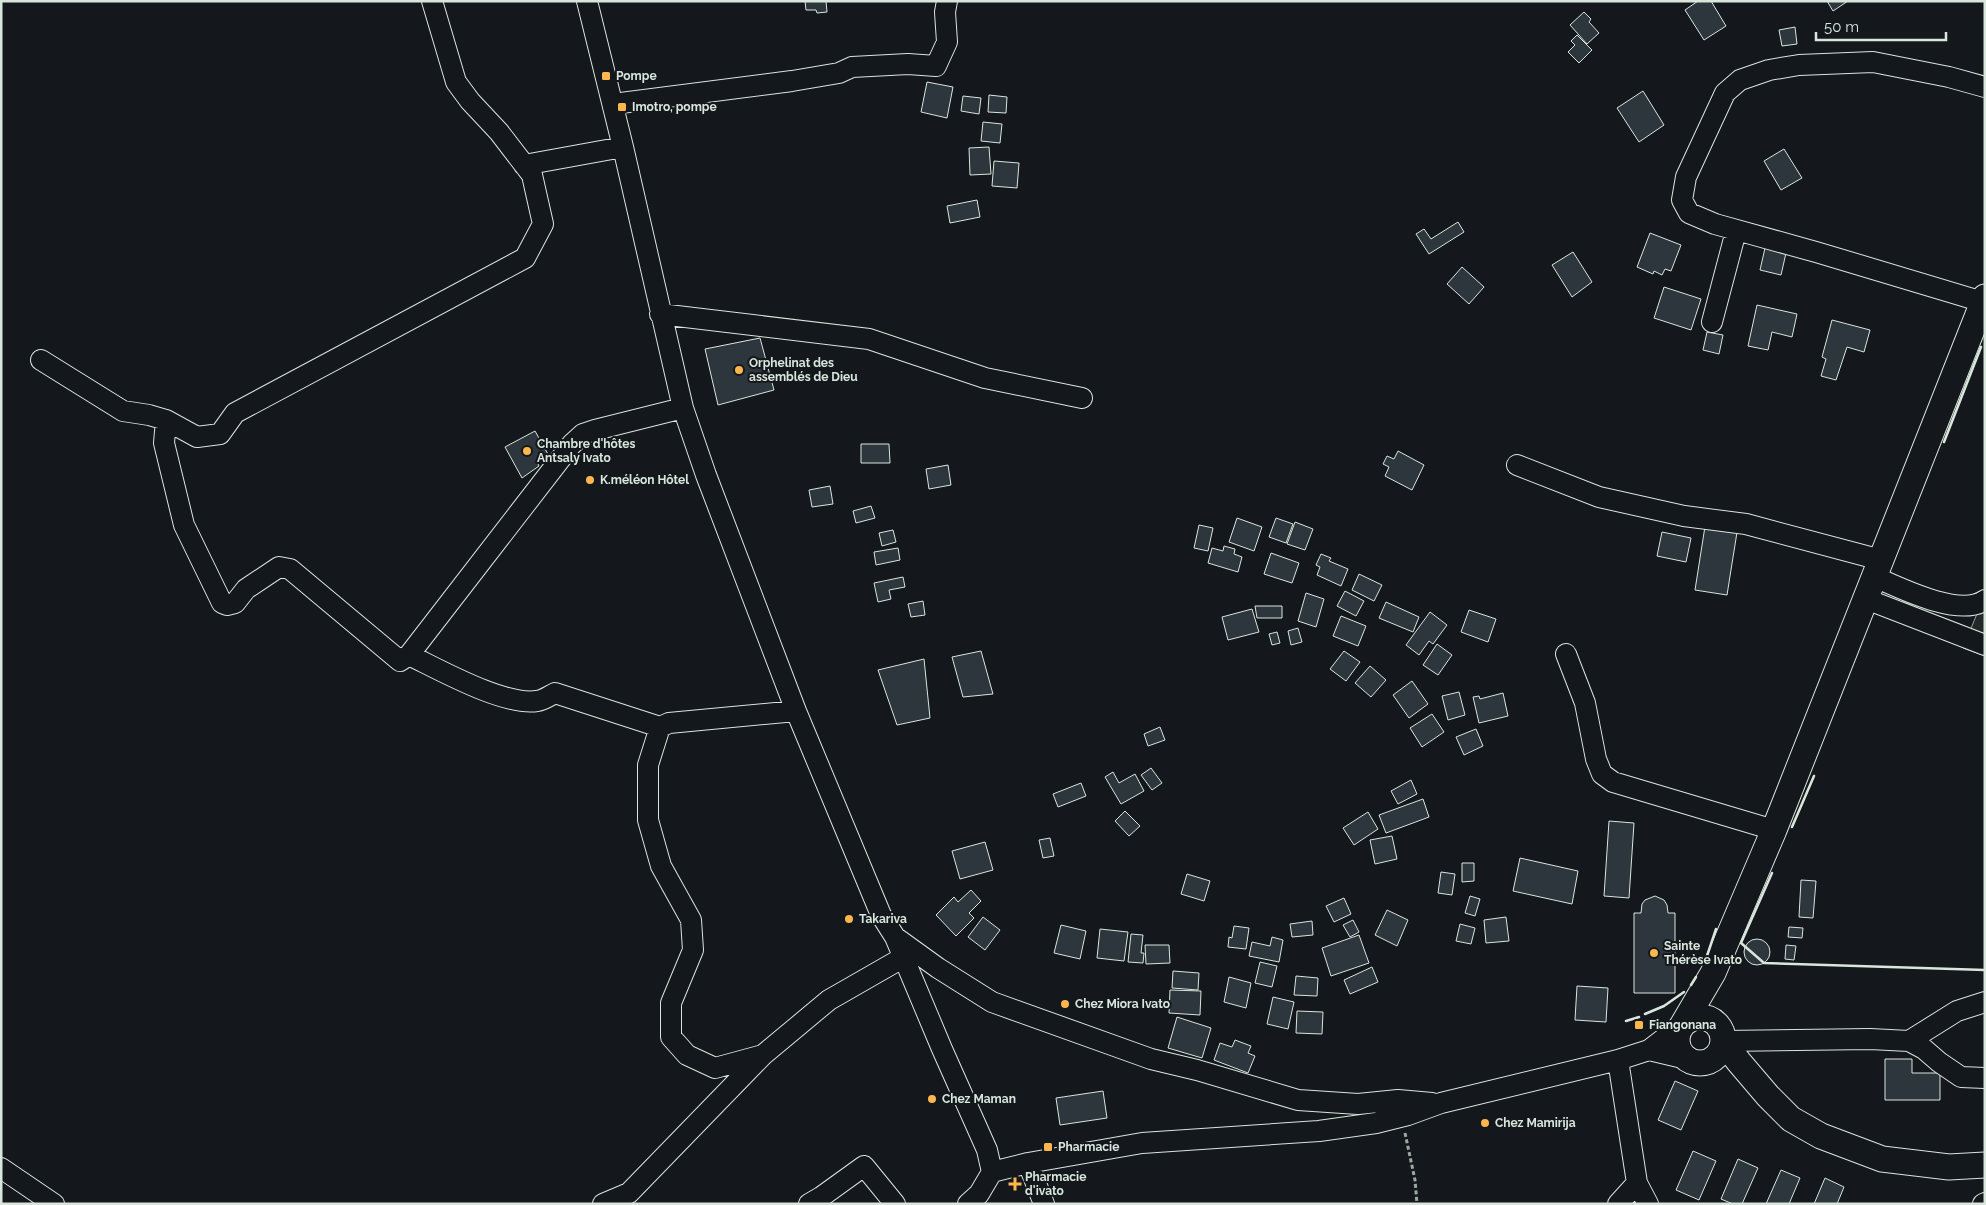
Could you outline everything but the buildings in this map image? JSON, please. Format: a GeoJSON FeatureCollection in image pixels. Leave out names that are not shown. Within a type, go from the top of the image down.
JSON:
{"type":"FeatureCollection","features":[{"type":"Feature","properties":{"kind":"main road"},"geometry":{"type":"LineString","coordinates":[[1768,1096],[1696,1061],[1680,1051],[1677,1042],[1678,1032],[1713,973],[1774,830],[1874,579],[1977,338],[1984,299]]}},
{"type":"Feature","properties":{"kind":"main road"},"geometry":{"type":"LineString","coordinates":[[1696,1061],[1714,1058],[1721,1050],[1713,973]]}},
{"type":"Feature","properties":{"kind":"main road"},"geometry":{"type":"LineString","coordinates":[[1683,1024],[1690,1019],[1708,1018],[1739,1062],[1768,1096],[1791,1118],[1821,1136],[1882,1158],[1948,1167],[1985,1165]]}},
{"type":"Feature","properties":{"kind":"street"},"geometry":{"type":"LineString","coordinates":[[41,360],[123,411],[166,420],[197,437],[220,434],[235,413],[526,258],[543,224],[532,175],[499,132],[470,101],[456,82],[432,1]]}},
{"type":"Feature","properties":{"kind":"street"},"geometry":{"type":"LineString","coordinates":[[587,1],[623,147],[682,408],[796,710],[881,915],[896,937],[942,1049],[987,1150],[992,1172],[979,1194],[968,1204]]}},
{"type":"Feature","properties":{"kind":"street"},"geometry":{"type":"LineString","coordinates":[[612,104],[792,81],[839,73],[852,67],[908,64],[936,66],[947,42],[945,12],[947,1]]}},
{"type":"Feature","properties":{"kind":"street"},"geometry":{"type":"LineString","coordinates":[[1984,299],[1715,224],[1689,213],[1682,200],[1686,177],[1726,93],[1740,80],[1769,70],[1799,65],[1873,62],[1948,77],[1985,87]]}},
{"type":"Feature","properties":{"kind":"street"},"geometry":{"type":"LineString","coordinates":[[524,165],[623,147]]}},
{"type":"Feature","properties":{"kind":"street"},"geometry":{"type":"LineString","coordinates":[[1712,322],[1736,230]]}},
{"type":"Feature","properties":{"kind":"street"},"geometry":{"type":"LineString","coordinates":[[660,314],[869,339],[985,378],[1082,398]]}},
{"type":"Feature","properties":{"kind":"street"},"geometry":{"type":"LineString","coordinates":[[166,420],[164,443],[184,525],[222,603],[227,605],[235,603],[246,589],[280,567],[290,569],[400,661],[409,655],[572,444],[583,434],[682,408]]}},
{"type":"Feature","properties":{"kind":"street"},"geometry":{"type":"LineString","coordinates":[[1517,465],[1599,497],[1684,516],[1746,524],[1874,579],[1941,604],[1985,611]]}},
{"type":"Feature","properties":{"kind":"street"},"geometry":{"type":"LineString","coordinates":[[1874,579],[1985,645]]}},
{"type":"Feature","properties":{"kind":"street"},"geometry":{"type":"LineString","coordinates":[[1960,606],[1985,600]]}},
{"type":"Feature","properties":{"kind":"street"},"geometry":{"type":"LineString","coordinates":[[1566,654],[1586,703],[1596,759],[1602,774],[1613,782],[1774,830]]}},
{"type":"Feature","properties":{"kind":"street"},"geometry":{"type":"LineString","coordinates":[[409,655],[474,686],[512,700],[535,702],[555,693],[660,727],[669,723],[796,710]]}},
{"type":"Feature","properties":{"kind":"street"},"geometry":{"type":"LineString","coordinates":[[660,727],[648,765],[648,820],[661,866],[691,920],[693,950],[671,1003],[671,1037],[687,1055],[715,1068],[763,1055]]}},
{"type":"Feature","properties":{"kind":"street"},"geometry":{"type":"LineString","coordinates":[[896,937],[938,968],[992,1002],[1150,1059],[1197,1070],[1298,1100],[1358,1104],[1398,1100],[1441,1103]]}},
{"type":"Feature","properties":{"kind":"street"},"geometry":{"type":"LineString","coordinates":[[603,1204],[629,1193],[763,1055],[829,1000],[904,957]]}},
{"type":"Feature","properties":{"kind":"street"},"geometry":{"type":"LineString","coordinates":[[1909,1041],[1957,1011],[1985,1002]]}},
{"type":"Feature","properties":{"kind":"street"},"geometry":{"type":"LineString","coordinates":[[992,1172],[1028,1163],[1142,1143],[1319,1131],[1376,1123],[1441,1103],[1618,1060],[1649,1050],[1683,1024]]}},
{"type":"Feature","properties":{"kind":"street"},"geometry":{"type":"LineString","coordinates":[[1719,1032],[1909,1041],[1924,1049],[1939,1062],[1962,1077],[1985,1078]]}},
{"type":"Feature","properties":{"kind":"street"},"geometry":{"type":"LineString","coordinates":[[1649,1050],[1696,1061]]}},
{"type":"Feature","properties":{"kind":"street"},"geometry":{"type":"LineString","coordinates":[[1618,1060],[1637,1183],[1648,1204]]}},
{"type":"Feature","properties":{"kind":"street"},"geometry":{"type":"LineString","coordinates":[[1028,1163],[1044,1204]]}},
{"type":"Feature","properties":{"kind":"street"},"geometry":{"type":"LineString","coordinates":[[809,1204],[821,1198],[864,1166],[894,1204]]}},
{"type":"Feature","properties":{"kind":"street"},"geometry":{"type":"LineString","coordinates":[[1,1168],[54,1204]]}},
{"type":"Feature","properties":{"kind":"street"},"geometry":{"type":"LineString","coordinates":[[1618,1204],[1637,1183]]}},
{"type":"Feature","properties":{"kind":"path"},"geometry":{"type":"LineString","coordinates":[[1402,1116],[1415,1180],[1417,1204]]}},
{"type":"Feature","properties":{"kind":"shaded area"},"geometry":{"type":"Polygon","coordinates":[[[1985,594],[1985,656],[1963,648],[1985,594]]]}},
{"type":"Feature","properties":{"kind":"wall"},"geometry":{"type":"LineString","coordinates":[[1944,442],[1981,347]]}},
{"type":"Feature","properties":{"kind":"wall"},"geometry":{"type":"LineString","coordinates":[[1792,827],[1814,776]]}},
{"type":"Feature","properties":{"kind":"wall"},"geometry":{"type":"LineString","coordinates":[[1772,873],[1741,943],[1764,963],[1985,970]]}},
{"type":"Feature","properties":{"kind":"wall"},"geometry":{"type":"LineString","coordinates":[[1706,959],[1716,929]]}},
{"type":"Feature","properties":{"kind":"wall"},"geometry":{"type":"LineString","coordinates":[[1691,985],[1696,977]]}},
{"type":"Feature","properties":{"kind":"wall"},"geometry":{"type":"LineString","coordinates":[[1645,1014],[1664,1006],[1684,992]]}},
{"type":"Feature","properties":{"kind":"wall"},"geometry":{"type":"LineString","coordinates":[[1626,1021],[1639,1017]]}},
{"type":"Feature","properties":{"kind":"place","name":"Pompe"},"geometry":{"type":"Point","coordinates":[606,76]}},
{"type":"Feature","properties":{"kind":"place","name":"Imotro, pompe"},"geometry":{"type":"Point","coordinates":[622,107]}},
{"type":"Feature","properties":{"kind":"place","name":"Orphelinat des assemblés de Dieu"},"geometry":{"type":"Point","coordinates":[739,370]}},
{"type":"Feature","properties":{"kind":"place","name":"Chambre d'hôtes Antsaly Ivato"},"geometry":{"type":"Point","coordinates":[527,451]}},
{"type":"Feature","properties":{"kind":"place","name":"K.méléon Hôtel"},"geometry":{"type":"Point","coordinates":[590,480]}},
{"type":"Feature","properties":{"kind":"place","name":"Takariva"},"geometry":{"type":"Point","coordinates":[849,919]}},
{"type":"Feature","properties":{"kind":"place","name":"Sainte Thérèse Ivato"},"geometry":{"type":"Point","coordinates":[1654,953]}},
{"type":"Feature","properties":{"kind":"place","name":"Chez Miora Ivato"},"geometry":{"type":"Point","coordinates":[1065,1004]}},
{"type":"Feature","properties":{"kind":"place","name":"Fiangonana"},"geometry":{"type":"Point","coordinates":[1639,1025]}},
{"type":"Feature","properties":{"kind":"place","name":"Chez Maman"},"geometry":{"type":"Point","coordinates":[932,1099]}},
{"type":"Feature","properties":{"kind":"place","name":"Chez Mamirija"},"geometry":{"type":"Point","coordinates":[1485,1123]}},
{"type":"Feature","properties":{"kind":"place","name":"Pharmacie"},"geometry":{"type":"Point","coordinates":[1048,1147]}},
{"type":"Feature","properties":{"kind":"place","name":"Pharmacie d'ivato"},"geometry":{"type":"Point","coordinates":[1015,1184]}}]}
